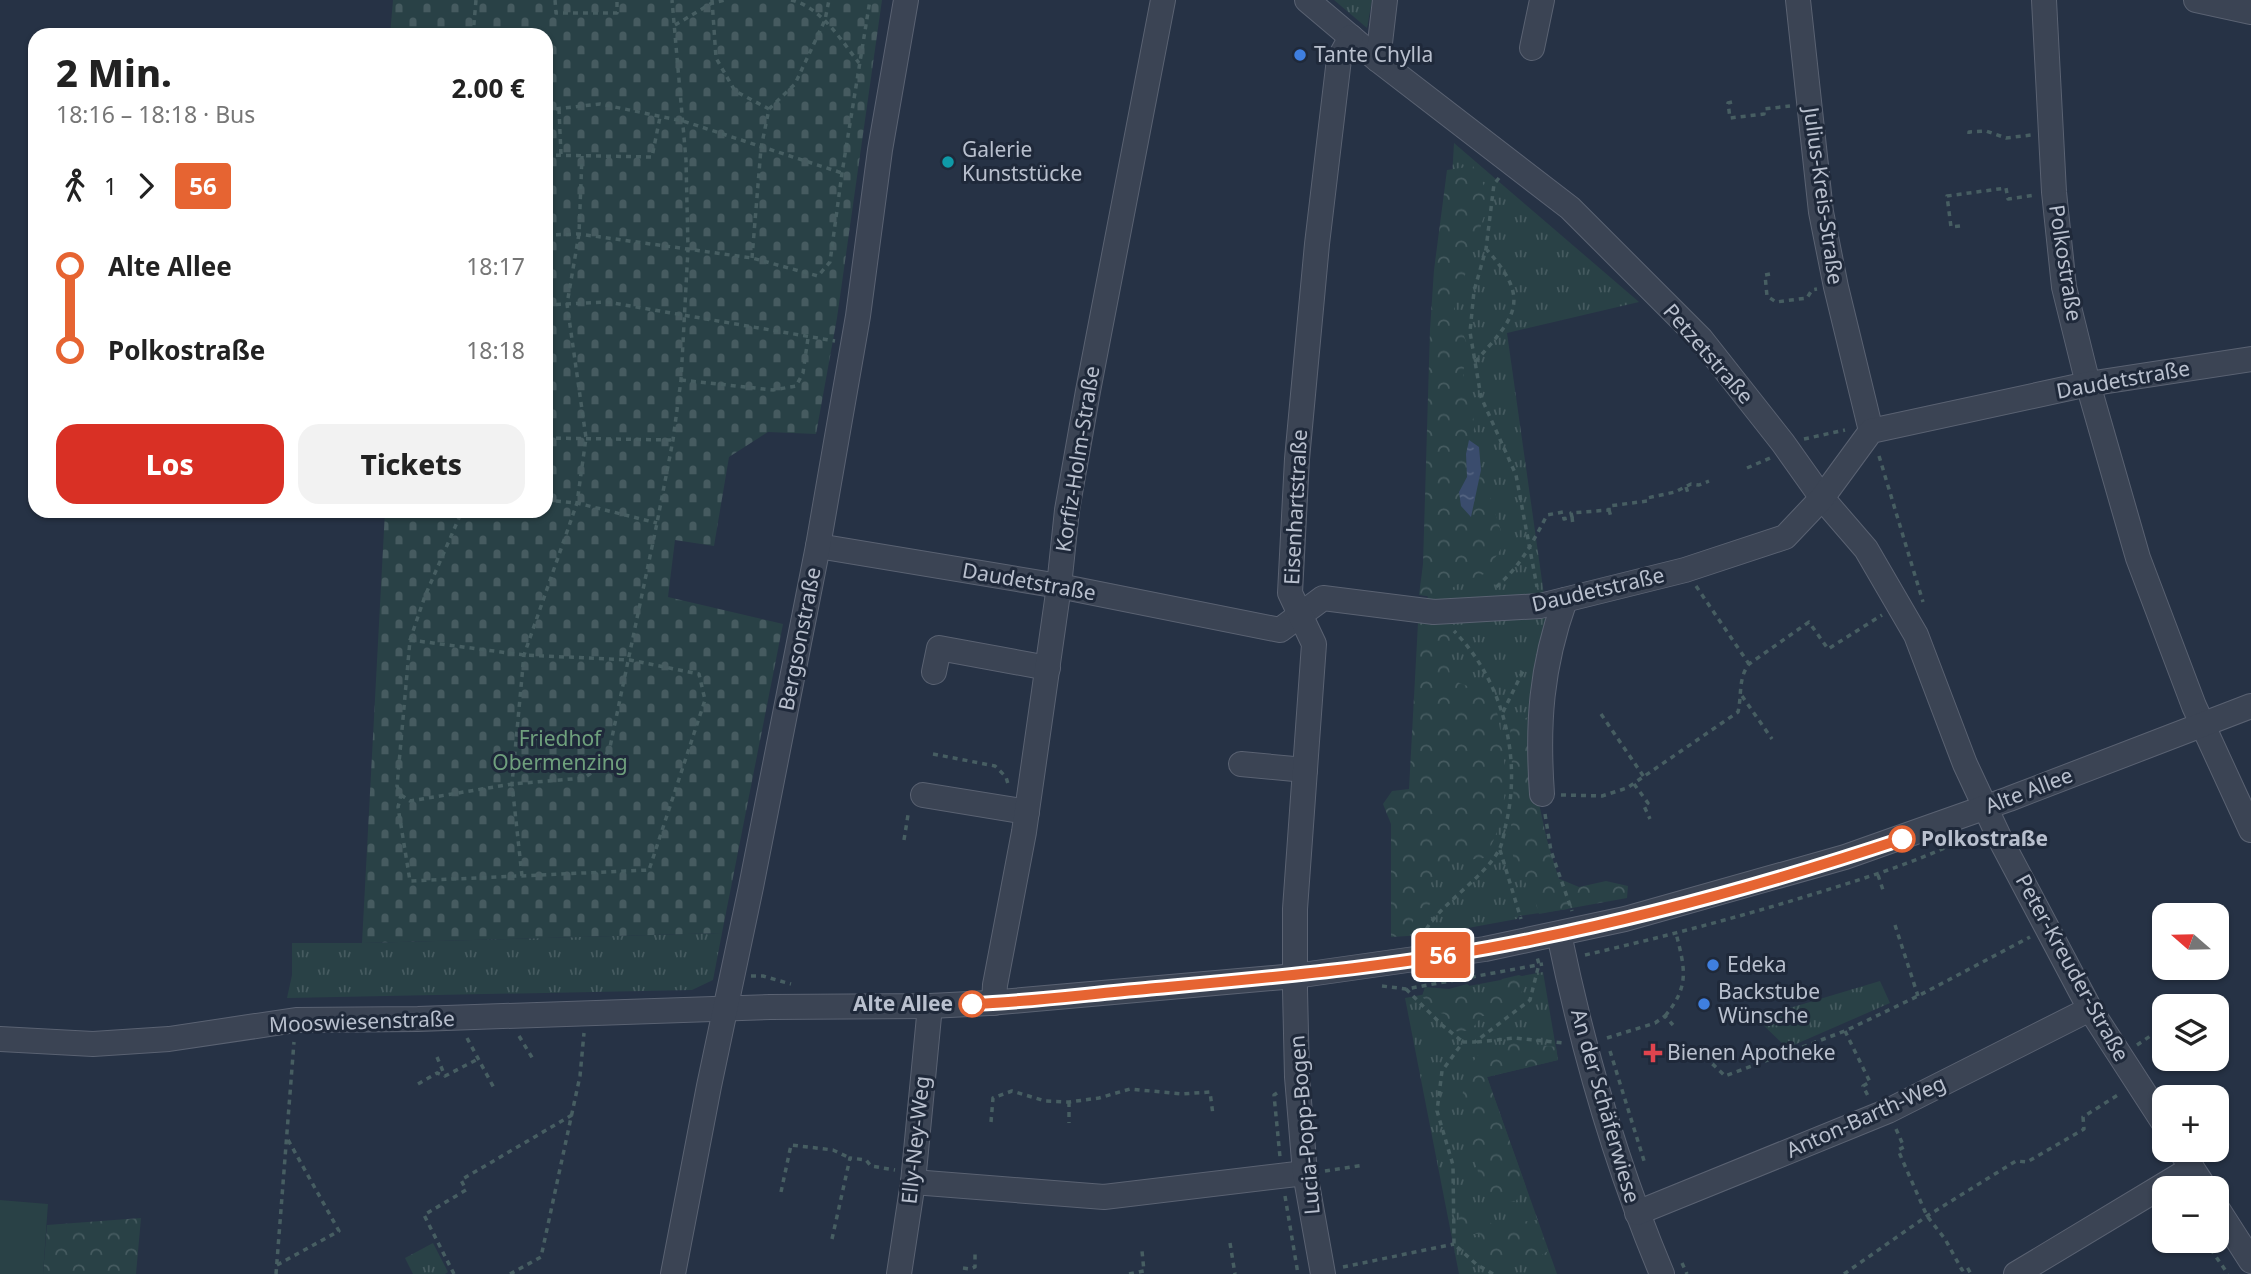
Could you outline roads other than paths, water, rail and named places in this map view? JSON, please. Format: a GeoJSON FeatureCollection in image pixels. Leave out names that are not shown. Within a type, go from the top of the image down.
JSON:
{"type":"FeatureCollection","features":[{"type":"Feature","properties":{"kind":"street","name":"Bergsonstraße"},"geometry":{"type":"LineString","coordinates":[[673,1274],[818,547],[858,316],[880,149],[906,0]]}},
{"type":"Feature","properties":{"kind":"street","name":"Korfiz-Holm-Straße"},"geometry":{"type":"LineString","coordinates":[[994,1003],[1028,805],[1067,510],[1163,0]]}},
{"type":"Feature","properties":{"kind":"street","name":"Petzetstraße"},"geometry":{"type":"LineString","coordinates":[[1307,0],[1378,60],[1570,208],[1701,339],[1783,443],[1822,498],[1866,549],[1916,635],[1965,764],[1986,808]]}},
{"type":"Feature","properties":{"kind":"street"},"geometry":{"type":"LineString","coordinates":[[1378,60],[1385,0]]}},
{"type":"Feature","properties":{"kind":"street"},"geometry":{"type":"LineString","coordinates":[[1532,48],[1542,0]]}},
{"type":"Feature","properties":{"kind":"street","name":"Julius-Kreis-Straße"},"geometry":{"type":"LineString","coordinates":[[1798,0],[1821,212],[1871,431]]}},
{"type":"Feature","properties":{"kind":"street","name":"Polkostraße"},"geometry":{"type":"LineString","coordinates":[[2044,0],[2054,192],[2064,287],[2088,384],[2138,558],[2194,706],[2251,830]]}},
{"type":"Feature","properties":{"kind":"street"},"geometry":{"type":"LineString","coordinates":[[2196,0],[2251,12]]}},
{"type":"Feature","properties":{"kind":"street","name":"Eisenhartstraße"},"geometry":{"type":"LineString","coordinates":[[1295,976],[1295,909],[1314,644],[1290,593],[1297,459],[1317,244],[1339,59],[1351,37]]}},
{"type":"Feature","properties":{"kind":"street","name":"Daudetstraße"},"geometry":{"type":"LineString","coordinates":[[818,547],[1059,586],[1280,630],[1323,598],[1434,612],[1541,606],[1685,570],[1785,537],[1822,498],[1871,431],[2088,384],[2251,359]]}},
{"type":"Feature","properties":{"kind":"street"},"geometry":{"type":"LineString","coordinates":[[1542,794],[1539,752],[1541,699],[1553,635],[1565,600]]}},
{"type":"Feature","properties":{"kind":"street"},"geometry":{"type":"LineString","coordinates":[[934,672],[939,648],[1048,668]]}},
{"type":"Feature","properties":{"kind":"street","name":"Alte Allee"},"geometry":{"type":"LineString","coordinates":[[726,1009],[994,1003],[1295,976],[1485,948],[1560,924],[1669,907],[1845,858],[1986,808],[2251,706]]}},
{"type":"Feature","properties":{"kind":"street"},"geometry":{"type":"LineString","coordinates":[[1241,764],[1305,770]]}},
{"type":"Feature","properties":{"kind":"street"},"geometry":{"type":"LineString","coordinates":[[923,795],[1028,805]]}},
{"type":"Feature","properties":{"kind":"street","name":"Peter-Kreuder-Straße"},"geometry":{"type":"LineString","coordinates":[[1986,808],[2090,1009],[2152,1105]]}},
{"type":"Feature","properties":{"kind":"street","name":"An der Schäferwiese"},"geometry":{"type":"LineString","coordinates":[[1560,924],[1594,1033],[1605,1116],[1637,1213],[1672,1268]]}},
{"type":"Feature","properties":{"kind":"street","name":"Lucia-Popp-Bogen"},"geometry":{"type":"LineString","coordinates":[[1295,976],[1297,1077],[1332,1271]]}},
{"type":"Feature","properties":{"kind":"street","name":"Elly-Ney-Weg"},"geometry":{"type":"LineString","coordinates":[[899,1274],[914,1178],[930,1006]]}},
{"type":"Feature","properties":{"kind":"street","name":"Mooswiesenstraße"},"geometry":{"type":"LineString","coordinates":[[0,1039],[93,1044],[169,1039],[296,1020],[726,1009]]}},
{"type":"Feature","properties":{"kind":"street","name":"Anton-Barth-Weg"},"geometry":{"type":"LineString","coordinates":[[1637,1213],[1886,1112],[2090,1009]]}},
{"type":"Feature","properties":{"kind":"street"},"geometry":{"type":"LineString","coordinates":[[2016,1274],[2192,1169]]}},
{"type":"Feature","properties":{"kind":"street"},"geometry":{"type":"LineString","coordinates":[[914,1178],[1104,1197],[1315,1172]]}},
{"type":"Feature","properties":{"kind":"street"},"geometry":{"type":"LineString","coordinates":[[2229,1227],[2251,1261]]}},
{"type":"Feature","properties":{"kind":"water"},"geometry":{"type":"Polygon","coordinates":[[[1469,440],[1479,447],[1481,470],[1471,517],[1461,506],[1459,492],[1467,477],[1466,454],[1469,440]]]}},
{"type":"Feature","properties":{"kind":"place","name":"Tante Chylla"},"geometry":{"type":"Point","coordinates":[1300,55]}},
{"type":"Feature","properties":{"kind":"place","name":"Galerie Kunststücke"},"geometry":{"type":"Point","coordinates":[948,162]}},
{"type":"Feature","properties":{"kind":"place","name":"Polkostraße"},"geometry":{"type":"Point","coordinates":[1902,839]}},
{"type":"Feature","properties":{"kind":"place","name":"Edeka"},"geometry":{"type":"Point","coordinates":[1713,965]}},
{"type":"Feature","properties":{"kind":"place","name":"Alte Allee"},"geometry":{"type":"Point","coordinates":[972,1004]}},
{"type":"Feature","properties":{"kind":"place","name":"Backstube Wünsche"},"geometry":{"type":"Point","coordinates":[1704,1004]}},
{"type":"Feature","properties":{"kind":"place","name":"Bienen Apotheke"},"geometry":{"type":"Point","coordinates":[1653,1053]}},
{"type":"Feature","properties":{"kind":"park label","name":"Friedhof Obermenzing"},"geometry":{"type":"Point","coordinates":[560,751]}}]}
